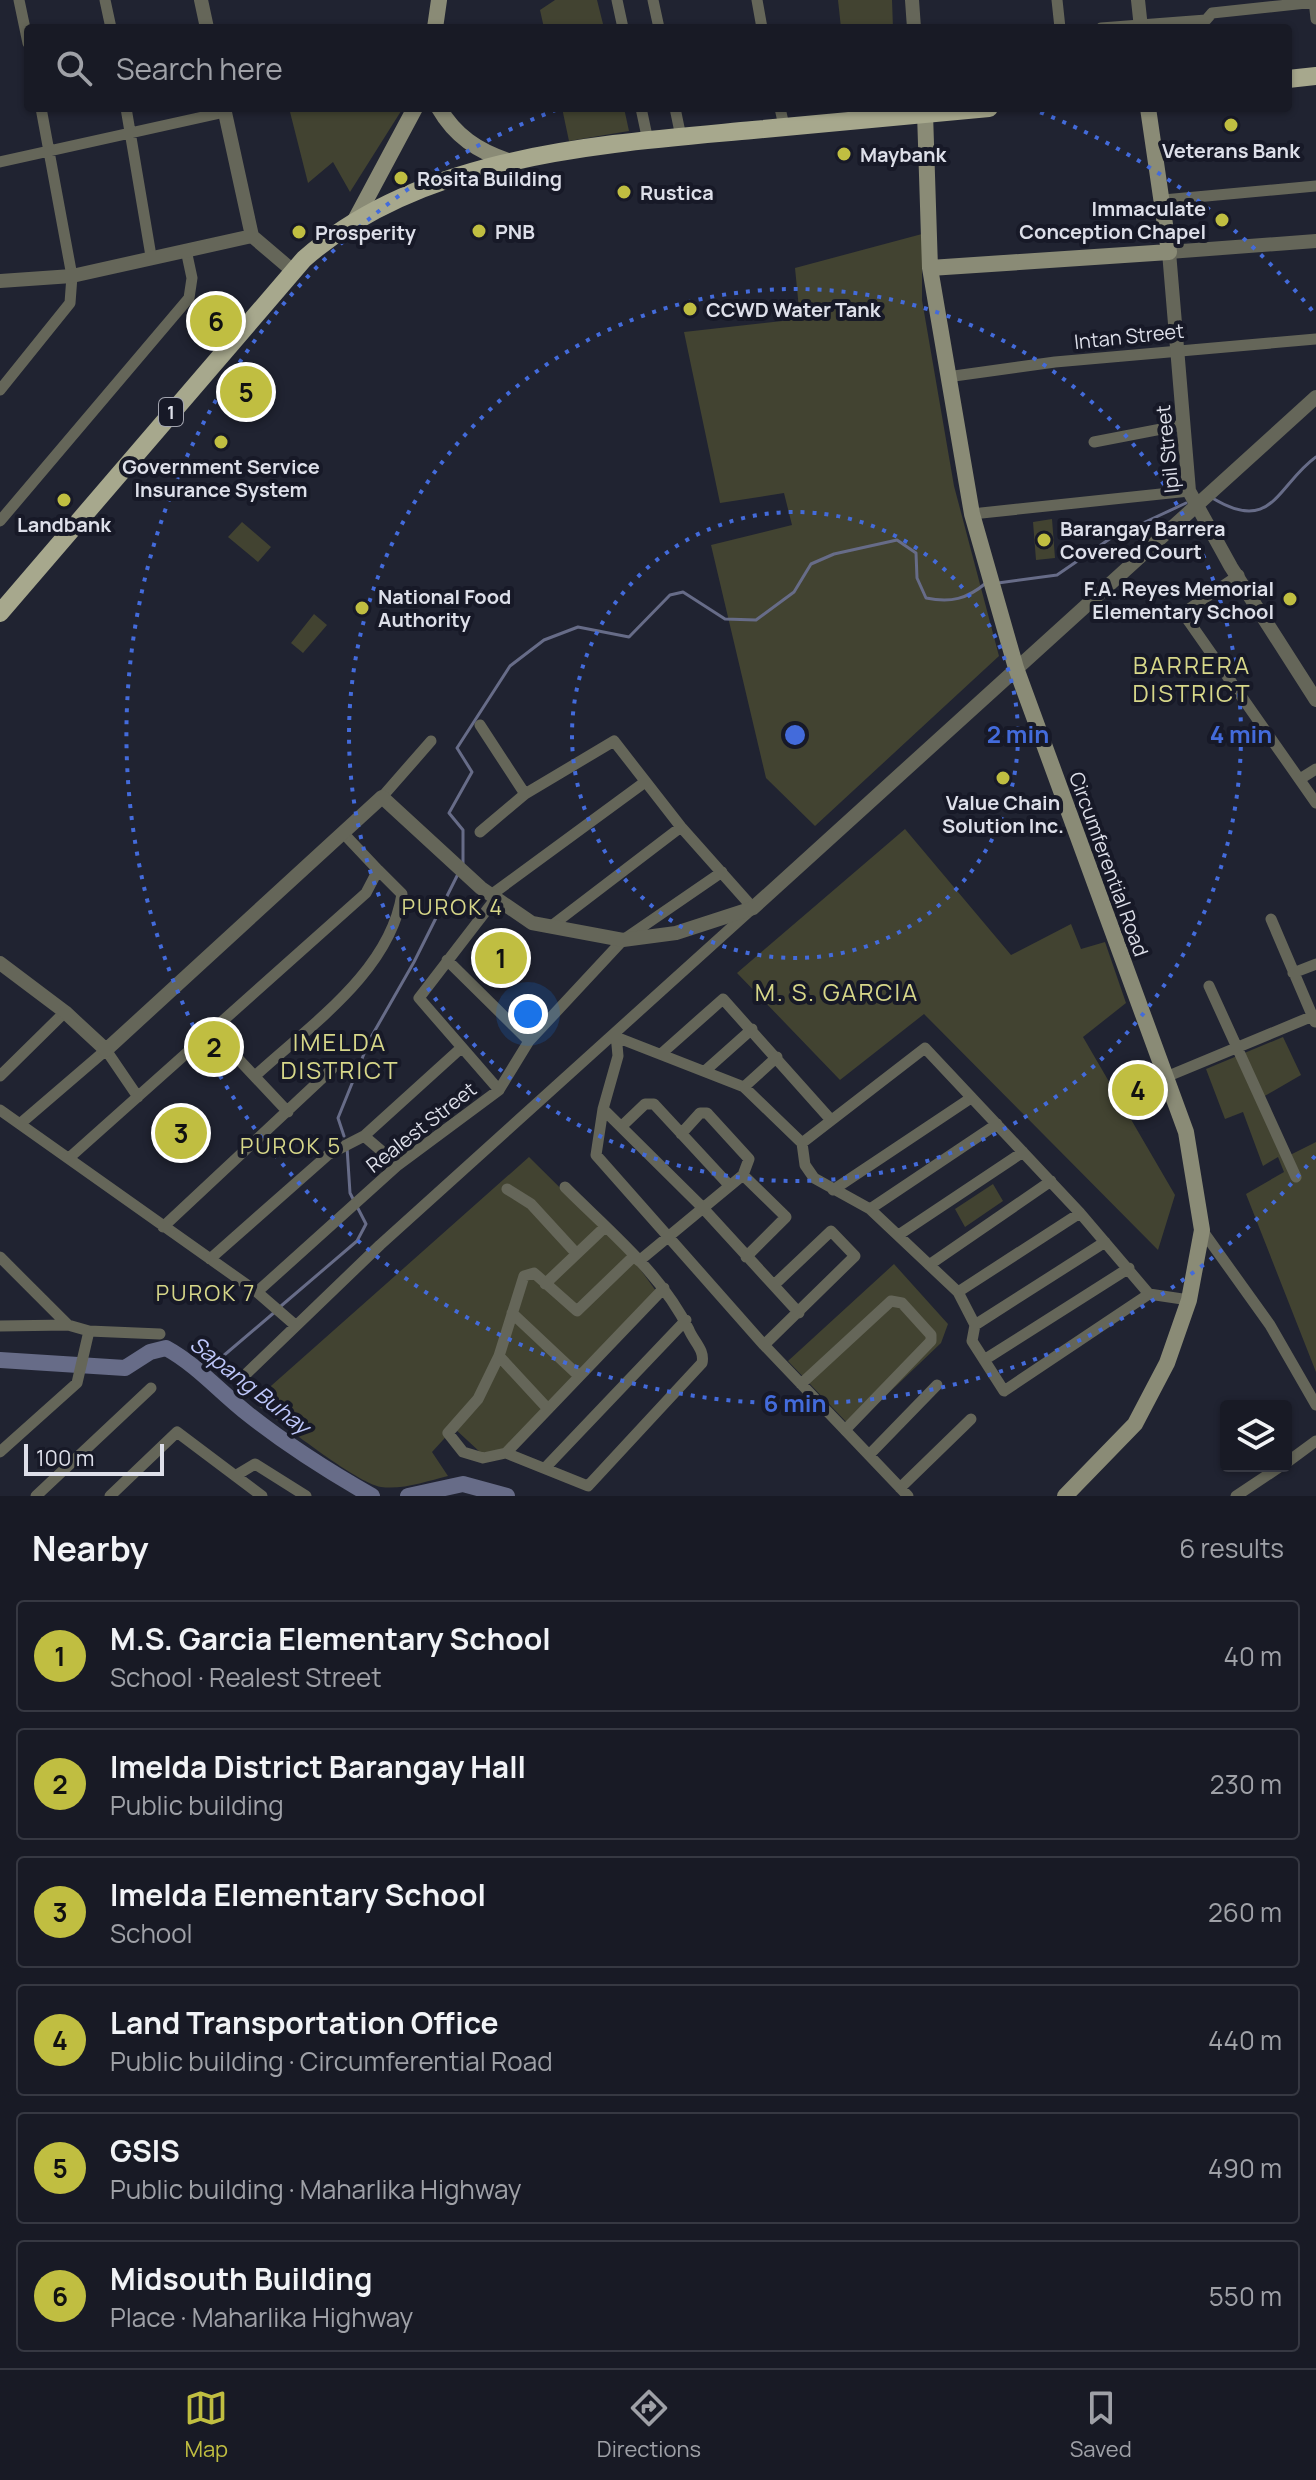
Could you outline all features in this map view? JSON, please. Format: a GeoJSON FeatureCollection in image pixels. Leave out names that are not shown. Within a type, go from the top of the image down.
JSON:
{"type":"FeatureCollection","features":[{"type":"Feature","properties":{"kind":"main road"},"geometry":{"type":"LineString","coordinates":[[436,24],[439,0]]}},
{"type":"Feature","properties":{"kind":"main road"},"geometry":{"type":"LineString","coordinates":[[1292,79],[1316,76]]}},
{"type":"Feature","properties":{"kind":"main road"},"geometry":{"type":"LineString","coordinates":[[353,224],[413,112]]}},
{"type":"Feature","properties":{"kind":"main road"},"geometry":{"type":"LineString","coordinates":[[441,112],[450,126],[472,146],[508,161]]}},
{"type":"Feature","properties":{"kind":"main road","name":"1"},"geometry":{"type":"LineString","coordinates":[[0,613],[293,271],[322,243],[353,224],[411,196],[508,161],[681,137],[782,117],[901,112]]}},
{"type":"Feature","properties":{"kind":"main road","name":"Circumferential Road"},"geometry":{"type":"LineString","coordinates":[[925,112],[930,268],[972,514],[1016,668],[1186,1132],[1202,1230],[1189,1300],[1167,1363],[1135,1424],[1065,1496]]}},
{"type":"Feature","properties":{"kind":"main road"},"geometry":{"type":"LineString","coordinates":[[930,268],[1169,252],[1149,112]]}},
{"type":"Feature","properties":{"kind":"street"},"geometry":{"type":"LineString","coordinates":[[19,0],[24,24]]}},
{"type":"Feature","properties":{"kind":"street"},"geometry":{"type":"LineString","coordinates":[[105,0],[110,24]]}},
{"type":"Feature","properties":{"kind":"street"},"geometry":{"type":"LineString","coordinates":[[201,0],[206,24]]}},
{"type":"Feature","properties":{"kind":"street"},"geometry":{"type":"LineString","coordinates":[[617,0],[622,24]]}},
{"type":"Feature","properties":{"kind":"street"},"geometry":{"type":"LineString","coordinates":[[653,0],[658,24]]}},
{"type":"Feature","properties":{"kind":"street"},"geometry":{"type":"LineString","coordinates":[[757,0],[761,24]]}},
{"type":"Feature","properties":{"kind":"street"},"geometry":{"type":"LineString","coordinates":[[912,0],[914,24]]}},
{"type":"Feature","properties":{"kind":"street"},"geometry":{"type":"LineString","coordinates":[[1057,0],[1060,24]]}},
{"type":"Feature","properties":{"kind":"street"},"geometry":{"type":"LineString","coordinates":[[1138,0],[1141,24]]}},
{"type":"Feature","properties":{"kind":"street"},"geometry":{"type":"LineString","coordinates":[[1169,24],[1206,20],[1212,6],[1315,2],[1316,19]]}},
{"type":"Feature","properties":{"kind":"street"},"geometry":{"type":"LineString","coordinates":[[0,390],[70,303],[72,276],[42,112]]}},
{"type":"Feature","properties":{"kind":"street"},"geometry":{"type":"LineString","coordinates":[[127,112],[151,256]]}},
{"type":"Feature","properties":{"kind":"street"},"geometry":{"type":"LineString","coordinates":[[0,162],[131,135],[217,112]]}},
{"type":"Feature","properties":{"kind":"street"},"geometry":{"type":"LineString","coordinates":[[224,112],[252,236],[293,271]]}},
{"type":"Feature","properties":{"kind":"street"},"geometry":{"type":"LineString","coordinates":[[642,112],[648,141]]}},
{"type":"Feature","properties":{"kind":"street"},"geometry":{"type":"LineString","coordinates":[[676,112],[681,137]]}},
{"type":"Feature","properties":{"kind":"street"},"geometry":{"type":"LineString","coordinates":[[1163,200],[1316,186]]}},
{"type":"Feature","properties":{"kind":"street"},"geometry":{"type":"LineString","coordinates":[[0,281],[72,276],[252,236]]}},
{"type":"Feature","properties":{"kind":"street"},"geometry":{"type":"LineString","coordinates":[[1169,252],[1316,241]]}},
{"type":"Feature","properties":{"kind":"street"},"geometry":{"type":"LineString","coordinates":[[0,521],[189,298],[192,278],[186,250]]}},
{"type":"Feature","properties":{"kind":"street","name":"Ipil Street"},"geometry":{"type":"LineString","coordinates":[[1169,252],[1189,491],[1196,508],[1316,700]]}},
{"type":"Feature","properties":{"kind":"street","name":"Intan Street"},"geometry":{"type":"LineString","coordinates":[[947,377],[1179,349],[1316,339]]}},
{"type":"Feature","properties":{"kind":"street"},"geometry":{"type":"LineString","coordinates":[[244,1376],[295,1325],[1316,397]]}},
{"type":"Feature","properties":{"kind":"street"},"geometry":{"type":"LineString","coordinates":[[1094,442],[1182,425]]}},
{"type":"Feature","properties":{"kind":"street"},"geometry":{"type":"LineString","coordinates":[[972,514],[1189,491]]}},
{"type":"Feature","properties":{"kind":"street"},"geometry":{"type":"LineString","coordinates":[[1239,575],[1183,613],[1316,803]]}},
{"type":"Feature","properties":{"kind":"street"},"geometry":{"type":"LineString","coordinates":[[480,725],[525,794]]}},
{"type":"Feature","properties":{"kind":"street"},"geometry":{"type":"LineString","coordinates":[[21,1123],[345,835],[431,741]]}},
{"type":"Feature","properties":{"kind":"street"},"geometry":{"type":"LineString","coordinates":[[480,832],[525,794],[614,741],[681,827],[753,908]]}},
{"type":"Feature","properties":{"kind":"street"},"geometry":{"type":"LineString","coordinates":[[1300,779],[1316,769]]}},
{"type":"Feature","properties":{"kind":"street"},"geometry":{"type":"LineString","coordinates":[[499,1090],[419,1003],[421,993],[493,897],[645,782]]}},
{"type":"Feature","properties":{"kind":"street"},"geometry":{"type":"LineString","coordinates":[[382,797],[493,897],[532,923],[623,940],[676,933],[753,908]]}},
{"type":"Feature","properties":{"kind":"street"},"geometry":{"type":"LineString","coordinates":[[550,927],[681,827]]}},
{"type":"Feature","properties":{"kind":"street"},"geometry":{"type":"LineString","coordinates":[[255,1076],[354,984],[382,948],[400,908],[402,894],[345,835]]}},
{"type":"Feature","properties":{"kind":"street"},"geometry":{"type":"LineString","coordinates":[[69,1158],[355,906],[378,870]]}},
{"type":"Feature","properties":{"kind":"street","name":"Realest Street"},"geometry":{"type":"LineString","coordinates":[[257,1292],[398,1165],[499,1090],[529,1041],[623,940],[722,872]]}},
{"type":"Feature","properties":{"kind":"street"},"geometry":{"type":"LineString","coordinates":[[1166,1077],[1315,1019],[1271,919]]}},
{"type":"Feature","properties":{"kind":"street"},"geometry":{"type":"LineString","coordinates":[[447,960],[529,1041]]}},
{"type":"Feature","properties":{"kind":"street"},"geometry":{"type":"LineString","coordinates":[[0,963],[65,1012],[106,1050],[138,1097]]}},
{"type":"Feature","properties":{"kind":"street"},"geometry":{"type":"LineString","coordinates":[[1293,973],[1316,964]]}},
{"type":"Feature","properties":{"kind":"street"},"geometry":{"type":"LineString","coordinates":[[1209,986],[1296,1177]]}},
{"type":"Feature","properties":{"kind":"street"},"geometry":{"type":"LineString","coordinates":[[661,1054],[719,1000],[729,1002],[831,1120]]}},
{"type":"Feature","properties":{"kind":"street"},"geometry":{"type":"LineString","coordinates":[[0,1076],[65,1012]]}},
{"type":"Feature","properties":{"kind":"street"},"geometry":{"type":"LineString","coordinates":[[706,1070],[752,1029]]}},
{"type":"Feature","properties":{"kind":"street"},"geometry":{"type":"LineString","coordinates":[[212,1031],[288,1112]]}},
{"type":"Feature","properties":{"kind":"street"},"geometry":{"type":"LineString","coordinates":[[616,1036],[744,1087],[802,1143],[805,1165],[814,1178],[870,1209],[958,1292],[975,1325],[972,1341],[1004,1391],[1149,1294],[1189,1300]]}},
{"type":"Feature","properties":{"kind":"street"},"geometry":{"type":"LineString","coordinates":[[616,1036],[618,1056],[603,1109],[596,1155],[764,1345],[904,1492],[971,1419]]}},
{"type":"Feature","properties":{"kind":"street"},"geometry":{"type":"LineString","coordinates":[[802,1143],[925,1048],[1051,1181],[1149,1294]]}},
{"type":"Feature","properties":{"kind":"street"},"geometry":{"type":"LineString","coordinates":[[210,1259],[329,1154],[364,1136],[460,1049]]}},
{"type":"Feature","properties":{"kind":"street"},"geometry":{"type":"LineString","coordinates":[[744,1087],[777,1057]]}},
{"type":"Feature","properties":{"kind":"street"},"geometry":{"type":"LineString","coordinates":[[163,1227],[332,1069]]}},
{"type":"Feature","properties":{"kind":"street"},"geometry":{"type":"LineString","coordinates":[[833,1190],[971,1098]]}},
{"type":"Feature","properties":{"kind":"street"},"geometry":{"type":"LineString","coordinates":[[622,1126],[649,1102],[729,1185]]}},
{"type":"Feature","properties":{"kind":"street"},"geometry":{"type":"LineString","coordinates":[[603,1109],[702,1207],[799,1313]]}},
{"type":"Feature","properties":{"kind":"street"},"geometry":{"type":"LineString","coordinates":[[0,1110],[257,1292],[295,1325]]}},
{"type":"Feature","properties":{"kind":"street"},"geometry":{"type":"LineString","coordinates":[[565,1187],[605,1227],[636,1259],[664,1288],[686,1320],[703,1356],[702,1363],[588,1486],[506,1453],[483,1458],[463,1452],[448,1433],[478,1399],[499,1356],[524,1276],[534,1273],[577,1311],[636,1259],[743,1175],[749,1159],[707,1113],[700,1113],[681,1134]]}},
{"type":"Feature","properties":{"kind":"street"},"geometry":{"type":"LineString","coordinates":[[870,1209],[997,1124]]}},
{"type":"Feature","properties":{"kind":"street"},"geometry":{"type":"LineString","coordinates":[[364,1136],[398,1165]]}},
{"type":"Feature","properties":{"kind":"street"},"geometry":{"type":"LineString","coordinates":[[900,1234],[1023,1152]]}},
{"type":"Feature","properties":{"kind":"street"},"geometry":{"type":"LineString","coordinates":[[743,1175],[786,1217],[746,1257]]}},
{"type":"Feature","properties":{"kind":"street"},"geometry":{"type":"LineString","coordinates":[[929,1265],[1051,1181]]}},
{"type":"Feature","properties":{"kind":"street"},"geometry":{"type":"LineString","coordinates":[[507,1189],[531,1204],[575,1252]]}},
{"type":"Feature","properties":{"kind":"street"},"geometry":{"type":"LineString","coordinates":[[958,1292],[1080,1213]]}},
{"type":"Feature","properties":{"kind":"street"},"geometry":{"type":"LineString","coordinates":[[545,1284],[575,1252],[605,1227]]}},
{"type":"Feature","properties":{"kind":"street"},"geometry":{"type":"LineString","coordinates":[[1202,1230],[1270,1325],[1316,1405]]}},
{"type":"Feature","properties":{"kind":"street"},"geometry":{"type":"LineString","coordinates":[[764,1345],[854,1260],[854,1253],[831,1231],[774,1285]]}},
{"type":"Feature","properties":{"kind":"street"},"geometry":{"type":"LineString","coordinates":[[975,1325],[1105,1242]]}},
{"type":"Feature","properties":{"kind":"street"},"geometry":{"type":"LineString","coordinates":[[0,1257],[68,1325]]}},
{"type":"Feature","properties":{"kind":"street"},"geometry":{"type":"LineString","coordinates":[[984,1360],[1129,1268]]}},
{"type":"Feature","properties":{"kind":"street"},"geometry":{"type":"LineString","coordinates":[[506,1453],[664,1288]]}},
{"type":"Feature","properties":{"kind":"street"},"geometry":{"type":"LineString","coordinates":[[801,1384],[891,1301],[902,1303],[931,1335],[931,1341],[845,1430]]}},
{"type":"Feature","properties":{"kind":"street"},"geometry":{"type":"LineString","coordinates":[[512,1313],[579,1376]]}},
{"type":"Feature","properties":{"kind":"street"},"geometry":{"type":"LineString","coordinates":[[545,1468],[686,1320]]}},
{"type":"Feature","properties":{"kind":"street"},"geometry":{"type":"LineString","coordinates":[[0,1326],[68,1325],[89,1331],[160,1334]]}},
{"type":"Feature","properties":{"kind":"street"},"geometry":{"type":"LineString","coordinates":[[0,1452],[77,1383],[87,1352],[89,1331]]}},
{"type":"Feature","properties":{"kind":"street"},"geometry":{"type":"LineString","coordinates":[[499,1356],[548,1409]]}},
{"type":"Feature","properties":{"kind":"street"},"geometry":{"type":"LineString","coordinates":[[869,1455],[937,1385]]}},
{"type":"Feature","properties":{"kind":"street"},"geometry":{"type":"LineString","coordinates":[[36,1496],[151,1388]]}},
{"type":"Feature","properties":{"kind":"street"},"geometry":{"type":"LineString","coordinates":[[110,1496],[177,1432],[262,1496]]}},
{"type":"Feature","properties":{"kind":"street"},"geometry":{"type":"LineString","coordinates":[[1292,1459],[1316,1441]]}},
{"type":"Feature","properties":{"kind":"street"},"geometry":{"type":"LineString","coordinates":[[235,1476],[255,1464],[306,1496]]}},
{"type":"Feature","properties":{"kind":"street"},"geometry":{"type":"LineString","coordinates":[[1236,1496],[1272,1472]]}},
{"type":"Feature","properties":{"kind":"green space"},"geometry":{"type":"Polygon","coordinates":[[[555,0],[597,0],[603,24],[543,24],[540,10],[555,0]]]}},
{"type":"Feature","properties":{"kind":"green space"},"geometry":{"type":"Polygon","coordinates":[[[838,0],[892,0],[893,24],[841,24],[838,0]]]}},
{"type":"Feature","properties":{"kind":"green space"},"geometry":{"type":"Polygon","coordinates":[[[290,112],[400,112],[350,192],[333,162],[308,183],[290,112]]]}},
{"type":"Feature","properties":{"kind":"green space"},"geometry":{"type":"Polygon","coordinates":[[[563,112],[625,112],[629,131],[569,141],[563,112]]]}},
{"type":"Feature","properties":{"kind":"green space"},"geometry":{"type":"Polygon","coordinates":[[[922,234],[922,300],[954,486],[999,656],[815,826],[766,778],[711,545],[792,525],[784,493],[720,503],[684,332],[800,319],[795,268],[922,234]]]}},
{"type":"Feature","properties":{"kind":"green space","name":"Barangay Barrera Covered Court"},"geometry":{"type":"Polygon","coordinates":[[[1052,519],[1055,558],[1036,560],[1033,522],[1052,519]]]}},
{"type":"Feature","properties":{"kind":"green space"},"geometry":{"type":"Polygon","coordinates":[[[242,522],[271,547],[258,562],[228,537],[242,522]]]}},
{"type":"Feature","properties":{"kind":"green space"},"geometry":{"type":"Polygon","coordinates":[[[314,614],[327,625],[303,653],[291,643],[314,614]]]}},
{"type":"Feature","properties":{"kind":"green space"},"geometry":{"type":"Polygon","coordinates":[[[905,829],[1011,955],[1071,924],[1081,949],[1105,942],[1126,1003],[1083,1037],[1175,1195],[1158,1250],[924,1014],[840,1080],[737,973],[905,829]]]}},
{"type":"Feature","properties":{"kind":"green space"},"geometry":{"type":"Polygon","coordinates":[[[1283,1037],[1301,1075],[1263,1097],[1290,1155],[1316,1142],[1316,1372],[1246,1194],[1284,1172],[1278,1157],[1263,1166],[1243,1112],[1225,1119],[1206,1069],[1283,1037]]]}},
{"type":"Feature","properties":{"kind":"green space"},"geometry":{"type":"Polygon","coordinates":[[[529,1157],[635,1262],[656,1291],[504,1451],[481,1453],[454,1428],[432,1452],[448,1476],[406,1486],[381,1487],[354,1475],[253,1402],[529,1157]]]}},
{"type":"Feature","properties":{"kind":"green space"},"geometry":{"type":"Polygon","coordinates":[[[993,1184],[1003,1201],[965,1227],[955,1209],[993,1184]]]}},
{"type":"Feature","properties":{"kind":"green space"},"geometry":{"type":"Polygon","coordinates":[[[894,1264],[948,1324],[941,1343],[852,1428],[788,1361],[894,1264]]]}},
{"type":"Feature","properties":{"kind":"waterway"},"geometry":{"type":"LineString","coordinates":[[1214,499],[1249,511],[1262,508],[1273,501],[1316,457]]}},
{"type":"Feature","properties":{"kind":"waterway"},"geometry":{"type":"LineString","coordinates":[[998,583],[1057,575],[1111,538],[1186,503]]}},
{"type":"Feature","properties":{"kind":"waterway"},"geometry":{"type":"LineString","coordinates":[[463,863],[463,830],[449,813],[472,772],[457,748],[510,666],[544,640],[578,627],[629,637],[670,595],[683,592],[725,619],[756,620],[794,592],[811,564],[834,554],[897,540],[916,553],[917,578],[926,598],[958,598],[986,583]]}},
{"type":"Feature","properties":{"kind":"waterway"},"geometry":{"type":"LineString","coordinates":[[344,1136],[338,1118],[370,1039],[414,962],[458,874]]}},
{"type":"Feature","properties":{"kind":"waterway"},"geometry":{"type":"LineString","coordinates":[[281,1306],[357,1241],[366,1224],[350,1193],[347,1147]]}},
{"type":"Feature","properties":{"kind":"waterway"},"geometry":{"type":"LineString","coordinates":[[202,1374],[276,1311]]}},
{"type":"Feature","properties":{"kind":"waterway","name":"Sapang Buhay"},"geometry":{"type":"LineString","coordinates":[[0,1360],[125,1368],[150,1352],[166,1348],[188,1362],[278,1436],[372,1496]]}},
{"type":"Feature","properties":{"kind":"waterway","name":"Sapang Buhay"},"geometry":{"type":"LineString","coordinates":[[408,1496],[463,1484],[507,1496]]}},
{"type":"Feature","properties":{"kind":"place","name":"Veterans Bank"},"geometry":{"type":"Point","coordinates":[1231,125]}},
{"type":"Feature","properties":{"kind":"place","name":"Maybank"},"geometry":{"type":"Point","coordinates":[844,154]}},
{"type":"Feature","properties":{"kind":"place","name":"Rosita Building"},"geometry":{"type":"Point","coordinates":[401,178]}},
{"type":"Feature","properties":{"kind":"place","name":"Rustica"},"geometry":{"type":"Point","coordinates":[624,192]}},
{"type":"Feature","properties":{"kind":"place","name":"Immaculate Conception Chapel"},"geometry":{"type":"Point","coordinates":[1222,220]}},
{"type":"Feature","properties":{"kind":"place","name":"PNB"},"geometry":{"type":"Point","coordinates":[479,231]}},
{"type":"Feature","properties":{"kind":"place","name":"Prosperity"},"geometry":{"type":"Point","coordinates":[299,232]}},
{"type":"Feature","properties":{"kind":"place","name":"CCWD Water Tank"},"geometry":{"type":"Point","coordinates":[690,309]}},
{"type":"Feature","properties":{"kind":"place","name":"Midsouth Building"},"geometry":{"type":"Point","coordinates":[216,321]}},
{"type":"Feature","properties":{"kind":"place","name":"GSIS"},"geometry":{"type":"Point","coordinates":[246,392]}},
{"type":"Feature","properties":{"kind":"place","name":"Government Service Insurance System"},"geometry":{"type":"Point","coordinates":[221,442]}},
{"type":"Feature","properties":{"kind":"place","name":"Landbank"},"geometry":{"type":"Point","coordinates":[64,500]}},
{"type":"Feature","properties":{"kind":"place","name":"Barangay Barrera Covered Court"},"geometry":{"type":"Point","coordinates":[1044,540]}},
{"type":"Feature","properties":{"kind":"place","name":"F.A. Reyes Memorial Elementary School"},"geometry":{"type":"Point","coordinates":[1290,599]}},
{"type":"Feature","properties":{"kind":"place","name":"National Food Authority"},"geometry":{"type":"Point","coordinates":[362,608]}},
{"type":"Feature","properties":{"kind":"place","name":"Value Chain Solution Inc."},"geometry":{"type":"Point","coordinates":[1003,778]}},
{"type":"Feature","properties":{"kind":"place","name":"M.S. Garcia Elementary School"},"geometry":{"type":"Point","coordinates":[501,958]}},
{"type":"Feature","properties":{"kind":"place","name":"Imelda District Barangay Hall"},"geometry":{"type":"Point","coordinates":[214,1047]}},
{"type":"Feature","properties":{"kind":"place","name":"Land Transportation Office"},"geometry":{"type":"Point","coordinates":[1138,1090]}},
{"type":"Feature","properties":{"kind":"place","name":"Imelda Elementary School"},"geometry":{"type":"Point","coordinates":[181,1133]}},
{"type":"Feature","properties":{"kind":"district","name":"BARRERA DISTRICT"},"geometry":{"type":"Point","coordinates":[1192,678]}},
{"type":"Feature","properties":{"kind":"district","name":"PUROK 4"},"geometry":{"type":"Point","coordinates":[453,907]}},
{"type":"Feature","properties":{"kind":"district","name":"M. S. GARCIA"},"geometry":{"type":"Point","coordinates":[837,991]}},
{"type":"Feature","properties":{"kind":"district","name":"IMELDA DISTRICT"},"geometry":{"type":"Point","coordinates":[340,1055]}},
{"type":"Feature","properties":{"kind":"district","name":"PUROK 5"},"geometry":{"type":"Point","coordinates":[291,1146]}},
{"type":"Feature","properties":{"kind":"district","name":"PUROK 7"},"geometry":{"type":"Point","coordinates":[206,1293]}}]}
